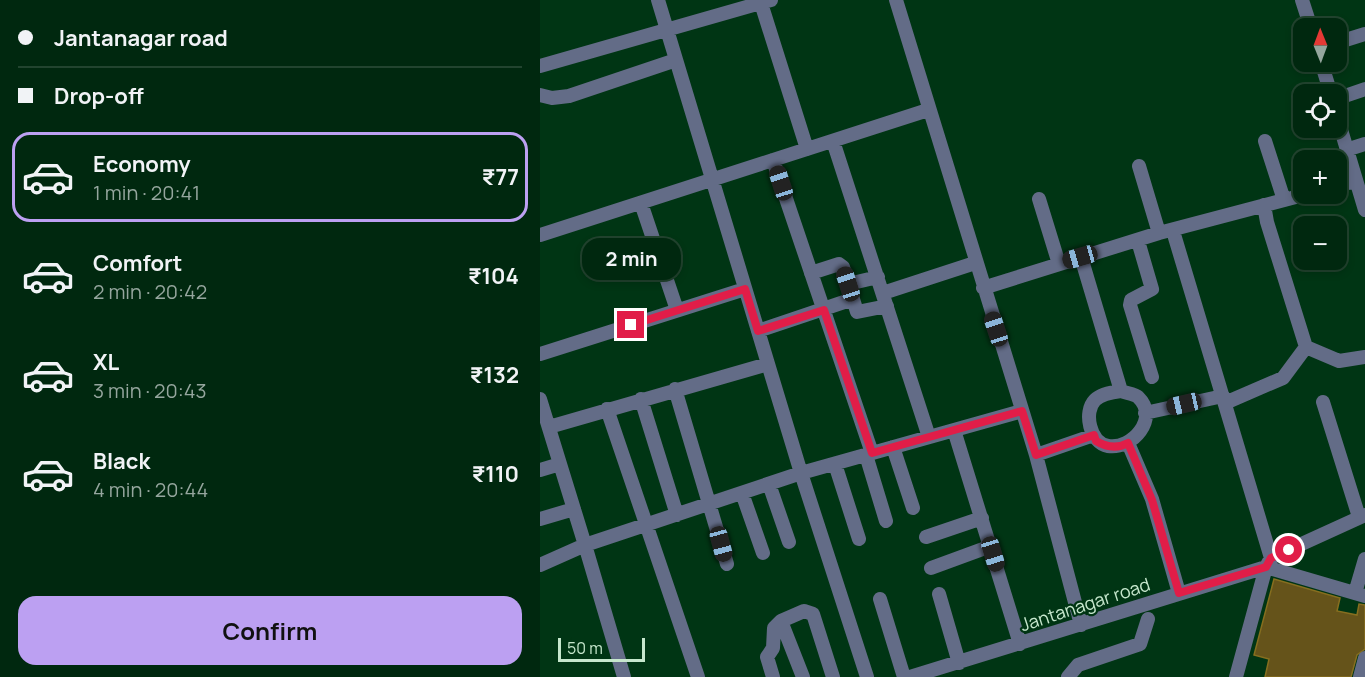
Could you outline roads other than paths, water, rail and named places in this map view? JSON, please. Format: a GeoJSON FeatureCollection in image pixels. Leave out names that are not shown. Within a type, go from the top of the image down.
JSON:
{"type":"FeatureCollection","features":[{"type":"Feature","properties":{"kind":"street"},"geometry":{"type":"LineString","coordinates":[[658,0],[801,473],[867,677]]}},
{"type":"Feature","properties":{"kind":"street"},"geometry":{"type":"LineString","coordinates":[[896,0],[975,263],[1036,455],[1081,625]]}},
{"type":"Feature","properties":{"kind":"street"},"geometry":{"type":"LineString","coordinates":[[1302,0],[1308,18]]}},
{"type":"Feature","properties":{"kind":"street"},"geometry":{"type":"LineString","coordinates":[[540,66],[667,32],[764,1],[807,149]]}},
{"type":"Feature","properties":{"kind":"street"},"geometry":{"type":"LineString","coordinates":[[1347,40],[1365,34]]}},
{"type":"Feature","properties":{"kind":"street"},"geometry":{"type":"LineString","coordinates":[[540,95],[552,98],[569,96],[676,60]]}},
{"type":"Feature","properties":{"kind":"street"},"geometry":{"type":"LineString","coordinates":[[1347,95],[1365,89]]}},
{"type":"Feature","properties":{"kind":"street"},"geometry":{"type":"LineString","coordinates":[[540,235],[928,110]]}},
{"type":"Feature","properties":{"kind":"street"},"geometry":{"type":"LineString","coordinates":[[1343,138],[1346,150],[1365,144]]}},
{"type":"Feature","properties":{"kind":"street"},"geometry":{"type":"LineString","coordinates":[[833,141],[929,437]]}},
{"type":"Feature","properties":{"kind":"street"},"geometry":{"type":"LineString","coordinates":[[1266,141],[1284,200]]}},
{"type":"Feature","properties":{"kind":"street"},"geometry":{"type":"LineString","coordinates":[[1347,153],[1364,203]]}},
{"type":"Feature","properties":{"kind":"street"},"geometry":{"type":"LineString","coordinates":[[773,160],[824,310],[869,454],[886,521]]}},
{"type":"Feature","properties":{"kind":"street"},"geometry":{"type":"LineString","coordinates":[[1138,166],[1166,232],[1224,399],[1269,562],[1236,677]]}},
{"type":"Feature","properties":{"kind":"street"},"geometry":{"type":"LineString","coordinates":[[1347,183],[1356,181]]}},
{"type":"Feature","properties":{"kind":"street"},"geometry":{"type":"LineString","coordinates":[[983,288],[1080,257],[1293,198]]}},
{"type":"Feature","properties":{"kind":"street"},"geometry":{"type":"LineString","coordinates":[[1040,200],[1059,264]]}},
{"type":"Feature","properties":{"kind":"street"},"geometry":{"type":"LineString","coordinates":[[641,202],[677,310]]}},
{"type":"Feature","properties":{"kind":"street"},"geometry":{"type":"LineString","coordinates":[[1264,205],[1267,222],[1306,346],[1339,362],[1365,357]]}},
{"type":"Feature","properties":{"kind":"street"},"geometry":{"type":"LineString","coordinates":[[1138,241],[1152,289],[1130,302],[1152,377]]}},
{"type":"Feature","properties":{"kind":"street"},"geometry":{"type":"LineString","coordinates":[[1080,257],[1121,391]]}},
{"type":"Feature","properties":{"kind":"street"},"geometry":{"type":"LineString","coordinates":[[811,273],[839,264],[843,267],[858,312],[975,263]]}},
{"type":"Feature","properties":{"kind":"street"},"geometry":{"type":"LineString","coordinates":[[848,284],[878,277]]}},
{"type":"Feature","properties":{"kind":"street"},"geometry":{"type":"LineString","coordinates":[[540,354],[745,289]]}},
{"type":"Feature","properties":{"kind":"street"},"geometry":{"type":"LineString","coordinates":[[758,331],[853,299]]}},
{"type":"Feature","properties":{"kind":"street"},"geometry":{"type":"LineString","coordinates":[[1145,413],[1224,399],[1283,378],[1306,346]]}},
{"type":"Feature","properties":{"kind":"street"},"geometry":{"type":"LineString","coordinates":[[545,421],[607,409],[768,364]]}},
{"type":"Feature","properties":{"kind":"street"},"geometry":{"type":"LineString","coordinates":[[675,389],[727,564]]}},
{"type":"Feature","properties":{"kind":"street"},"geometry":{"type":"LineString","coordinates":[[1121,391],[1136,395],[1145,413],[1141,430],[1128,443],[1122,446],[1109,446],[1096,441],[1090,419],[1091,405],[1096,398],[1121,391]]}},
{"type":"Feature","properties":{"kind":"street"},"geometry":{"type":"LineString","coordinates":[[540,399],[624,677]]}},
{"type":"Feature","properties":{"kind":"street"},"geometry":{"type":"LineString","coordinates":[[641,399],[677,515]]}},
{"type":"Feature","properties":{"kind":"street"},"geometry":{"type":"LineString","coordinates":[[1323,402],[1362,516]]}},
{"type":"Feature","properties":{"kind":"street"},"geometry":{"type":"LineString","coordinates":[[607,409],[698,677]]}},
{"type":"Feature","properties":{"kind":"street"},"geometry":{"type":"LineString","coordinates":[[540,565],[647,524],[801,473],[1022,411]]}},
{"type":"Feature","properties":{"kind":"street"},"geometry":{"type":"LineString","coordinates":[[954,430],[1020,644]]}},
{"type":"Feature","properties":{"kind":"street"},"geometry":{"type":"LineString","coordinates":[[1036,455],[1094,435]]}},
{"type":"Feature","properties":{"kind":"street"},"geometry":{"type":"LineString","coordinates":[[1128,443],[1152,500],[1179,593]]}},
{"type":"Feature","properties":{"kind":"street"},"geometry":{"type":"LineString","coordinates":[[893,447],[912,508]]}},
{"type":"Feature","properties":{"kind":"street"},"geometry":{"type":"LineString","coordinates":[[540,470],[560,464]]}},
{"type":"Feature","properties":{"kind":"street"},"geometry":{"type":"LineString","coordinates":[[835,464],[859,539]]}},
{"type":"Feature","properties":{"kind":"street"},"geometry":{"type":"LineString","coordinates":[[769,484],[789,542]]}},
{"type":"Feature","properties":{"kind":"street"},"geometry":{"type":"LineString","coordinates":[[742,493],[763,553]]}},
{"type":"Feature","properties":{"kind":"street"},"geometry":{"type":"LineString","coordinates":[[540,519],[574,509]]}},
{"type":"Feature","properties":{"kind":"street","name":"Jantanagar road"},"geometry":{"type":"LineString","coordinates":[[910,677],[1081,625],[1269,562],[1362,516]]}},
{"type":"Feature","properties":{"kind":"street"},"geometry":{"type":"LineString","coordinates":[[926,537],[982,518]]}},
{"type":"Feature","properties":{"kind":"street"},"geometry":{"type":"LineString","coordinates":[[931,568],[991,546]]}},
{"type":"Feature","properties":{"kind":"street"},"geometry":{"type":"LineString","coordinates":[[1269,562],[1360,594],[1365,559]]}},
{"type":"Feature","properties":{"kind":"street"},"geometry":{"type":"LineString","coordinates":[[939,594],[959,663]]}},
{"type":"Feature","properties":{"kind":"street"},"geometry":{"type":"LineString","coordinates":[[880,599],[904,677]]}},
{"type":"Feature","properties":{"kind":"street"},"geometry":{"type":"LineString","coordinates":[[773,677],[767,657],[773,648],[774,628],[781,621],[804,611],[813,615],[834,677]]}},
{"type":"Feature","properties":{"kind":"street"},"geometry":{"type":"LineString","coordinates":[[1068,677],[1078,664],[1140,644],[1148,620]]}},
{"type":"Feature","properties":{"kind":"street"},"geometry":{"type":"LineString","coordinates":[[781,621],[803,677]]}},
{"type":"Feature","properties":{"kind":"street"},"geometry":{"type":"LineString","coordinates":[[1360,677],[1365,658]]}}]}
